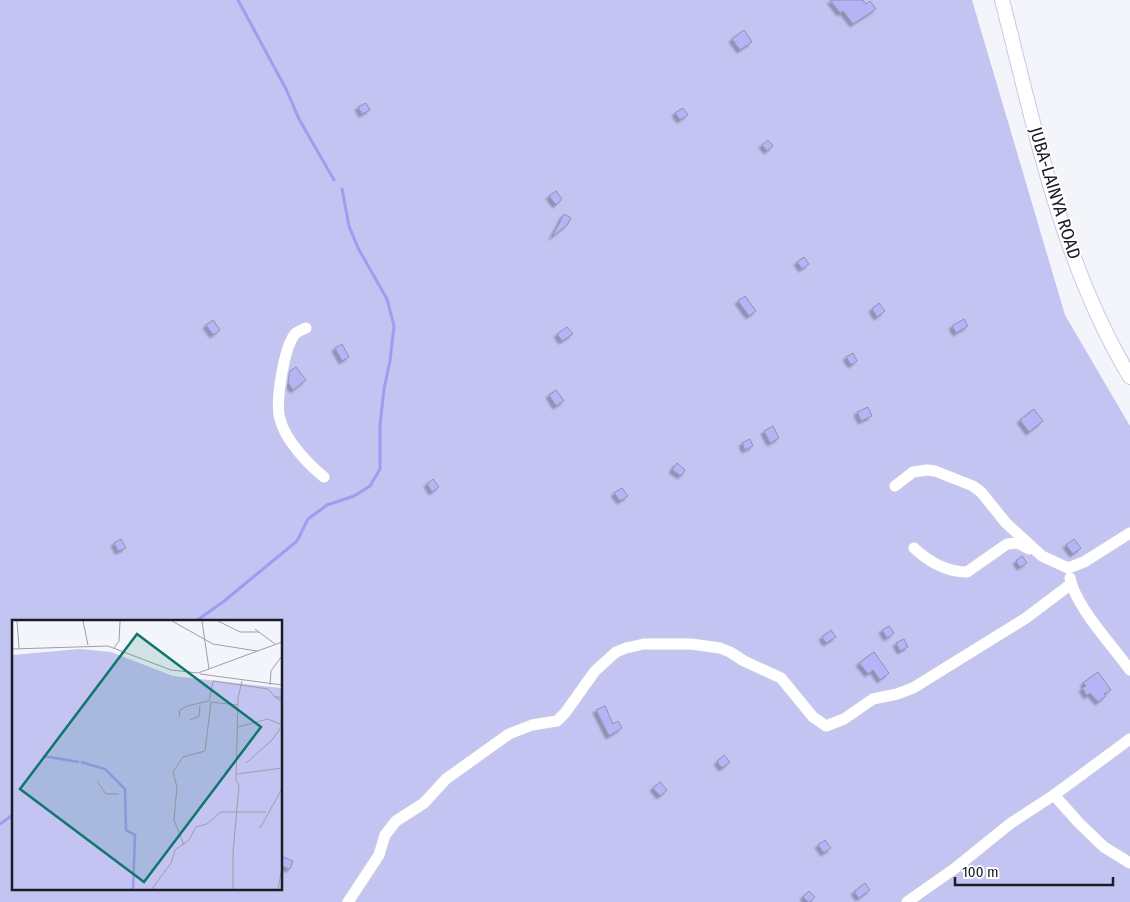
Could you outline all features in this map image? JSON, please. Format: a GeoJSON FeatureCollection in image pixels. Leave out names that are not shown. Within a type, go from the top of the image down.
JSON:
{"type":"FeatureCollection","features":[{"type":"Feature","properties":{"kind":"main road","name":"JUBA-LAINYA ROAD"},"geometry":{"type":"LineString","coordinates":[[1002,0],[1057,212],[1083,285],[1111,345],[1130,377]]}},
{"type":"Feature","properties":{"kind":"street"},"geometry":{"type":"LineString","coordinates":[[306,328],[296,334],[284,363],[278,396],[280,419],[287,436],[309,464],[324,477]]}},
{"type":"Feature","properties":{"kind":"street"},"geometry":{"type":"LineString","coordinates":[[895,486],[913,472],[927,470],[935,471],[973,486],[981,492],[1006,524],[1042,556]]}},
{"type":"Feature","properties":{"kind":"street"},"geometry":{"type":"LineString","coordinates":[[914,548],[923,556],[938,564],[959,572],[967,572],[1007,544],[1018,543],[1068,568],[1084,562],[1130,533]]}},
{"type":"Feature","properties":{"kind":"street"},"geometry":{"type":"LineString","coordinates":[[1068,568],[1071,584],[1083,608],[1130,670]]}},
{"type":"Feature","properties":{"kind":"street"},"geometry":{"type":"LineString","coordinates":[[348,902],[379,855],[384,835],[396,821],[424,803],[446,779],[510,734],[532,725],[557,721],[565,713],[595,671],[616,652],[644,644],[691,644],[720,648],[781,678],[812,717],[826,726],[844,719],[873,699],[898,694],[912,688],[1026,618],[1071,584]]}},
{"type":"Feature","properties":{"kind":"street"},"geometry":{"type":"LineString","coordinates":[[906,902],[954,869],[1011,823],[1054,795],[1130,739]]}},
{"type":"Feature","properties":{"kind":"street"},"geometry":{"type":"LineString","coordinates":[[1054,795],[1078,823],[1104,847],[1130,863]]}},
{"type":"Feature","properties":{"kind":"shaded area"},"geometry":{"type":"Polygon","coordinates":[[[0,0],[972,0],[1065,315],[1130,426],[1130,902],[0,902],[0,0]]]}},
{"type":"Feature","properties":{"kind":"building"},"geometry":{"type":"Polygon","coordinates":[[[830,0],[863,0],[866,4],[870,1],[876,9],[853,24],[843,11],[840,13],[830,0]]]}},
{"type":"Feature","properties":{"kind":"building"},"geometry":{"type":"Polygon","coordinates":[[[744,30],[752,42],[740,50],[732,39],[744,30]]]}},
{"type":"Feature","properties":{"kind":"building"},"geometry":{"type":"Polygon","coordinates":[[[366,103],[370,110],[362,114],[358,107],[366,103]]]}},
{"type":"Feature","properties":{"kind":"building"},"geometry":{"type":"Polygon","coordinates":[[[683,108],[688,115],[680,120],[675,113],[683,108]]]}},
{"type":"Feature","properties":{"kind":"building"},"geometry":{"type":"Polygon","coordinates":[[[768,140],[773,146],[767,151],[762,145],[768,140]]]}},
{"type":"Feature","properties":{"kind":"building"},"geometry":{"type":"Polygon","coordinates":[[[556,191],[562,199],[556,205],[549,196],[556,191]]]}},
{"type":"Feature","properties":{"kind":"building"},"geometry":{"type":"Polygon","coordinates":[[[564,214],[571,218],[567,225],[552,237],[564,214]]]}},
{"type":"Feature","properties":{"kind":"building"},"geometry":{"type":"Polygon","coordinates":[[[804,257],[809,264],[802,269],[797,262],[804,257]]]}},
{"type":"Feature","properties":{"kind":"building"},"geometry":{"type":"Polygon","coordinates":[[[745,296],[756,311],[749,316],[738,301],[745,296]]]}},
{"type":"Feature","properties":{"kind":"building"},"geometry":{"type":"Polygon","coordinates":[[[879,303],[885,311],[877,317],[872,309],[879,303]]]}},
{"type":"Feature","properties":{"kind":"building"},"geometry":{"type":"Polygon","coordinates":[[[964,319],[968,326],[956,333],[952,326],[964,319]]]}},
{"type":"Feature","properties":{"kind":"building"},"geometry":{"type":"Polygon","coordinates":[[[213,320],[220,330],[213,335],[206,325],[213,320]]]}},
{"type":"Feature","properties":{"kind":"building"},"geometry":{"type":"Polygon","coordinates":[[[567,327],[573,334],[562,341],[557,334],[567,327]]]}},
{"type":"Feature","properties":{"kind":"building"},"geometry":{"type":"Polygon","coordinates":[[[342,344],[349,357],[342,361],[335,348],[342,344]]]}},
{"type":"Feature","properties":{"kind":"building"},"geometry":{"type":"Polygon","coordinates":[[[853,353],[857,361],[851,365],[846,357],[853,353]]]}},
{"type":"Feature","properties":{"kind":"building"},"geometry":{"type":"Polygon","coordinates":[[[296,367],[306,380],[293,390],[288,383],[290,371],[296,367]]]}},
{"type":"Feature","properties":{"kind":"building"},"geometry":{"type":"Polygon","coordinates":[[[556,390],[564,401],[556,406],[549,395],[556,390]]]}},
{"type":"Feature","properties":{"kind":"building"},"geometry":{"type":"Polygon","coordinates":[[[868,407],[872,416],[861,421],[857,412],[868,407]]]}},
{"type":"Feature","properties":{"kind":"building"},"geometry":{"type":"Polygon","coordinates":[[[1034,409],[1043,421],[1029,432],[1020,420],[1034,409]]]}},
{"type":"Feature","properties":{"kind":"building"},"geometry":{"type":"Polygon","coordinates":[[[773,426],[779,438],[770,443],[764,431],[773,426]]]}},
{"type":"Feature","properties":{"kind":"building"},"geometry":{"type":"Polygon","coordinates":[[[750,439],[753,446],[745,450],[742,443],[750,439]]]}},
{"type":"Feature","properties":{"kind":"building"},"geometry":{"type":"Polygon","coordinates":[[[677,463],[685,470],[681,476],[672,470],[677,463]]]}},
{"type":"Feature","properties":{"kind":"building"},"geometry":{"type":"Polygon","coordinates":[[[433,479],[439,487],[432,492],[427,484],[433,479]]]}},
{"type":"Feature","properties":{"kind":"building"},"geometry":{"type":"Polygon","coordinates":[[[622,488],[628,496],[620,501],[614,493],[622,488]]]}},
{"type":"Feature","properties":{"kind":"building"},"geometry":{"type":"Polygon","coordinates":[[[121,539],[126,548],[118,551],[114,543],[121,539]]]}},
{"type":"Feature","properties":{"kind":"building"},"geometry":{"type":"Polygon","coordinates":[[[1074,539],[1081,548],[1073,554],[1066,545],[1074,539]]]}},
{"type":"Feature","properties":{"kind":"building"},"geometry":{"type":"Polygon","coordinates":[[[1022,556],[1027,563],[1020,567],[1016,561],[1022,556]]]}},
{"type":"Feature","properties":{"kind":"building"},"geometry":{"type":"Polygon","coordinates":[[[889,626],[894,633],[887,638],[882,630],[889,626]]]}},
{"type":"Feature","properties":{"kind":"building"},"geometry":{"type":"Polygon","coordinates":[[[831,630],[836,637],[826,643],[822,637],[831,630]]]}},
{"type":"Feature","properties":{"kind":"building"},"geometry":{"type":"Polygon","coordinates":[[[904,639],[908,647],[900,651],[896,643],[904,639]]]}},
{"type":"Feature","properties":{"kind":"building"},"geometry":{"type":"Polygon","coordinates":[[[874,652],[889,673],[880,680],[873,670],[868,674],[859,663],[874,652]]]}},
{"type":"Feature","properties":{"kind":"building"},"geometry":{"type":"Polygon","coordinates":[[[1098,672],[1111,690],[1104,694],[1106,696],[1098,702],[1090,693],[1087,696],[1082,688],[1086,686],[1083,683],[1098,672]]]}},
{"type":"Feature","properties":{"kind":"building"},"geometry":{"type":"Polygon","coordinates":[[[605,706],[613,724],[618,721],[622,728],[609,736],[596,710],[605,706]]]}},
{"type":"Feature","properties":{"kind":"building"},"geometry":{"type":"Polygon","coordinates":[[[724,755],[730,762],[722,768],[717,762],[724,755]]]}},
{"type":"Feature","properties":{"kind":"building"},"geometry":{"type":"Polygon","coordinates":[[[660,782],[667,790],[660,796],[653,788],[660,782]]]}},
{"type":"Feature","properties":{"kind":"building"},"geometry":{"type":"Polygon","coordinates":[[[825,840],[831,848],[824,853],[818,845],[825,840]]]}},
{"type":"Feature","properties":{"kind":"building"},"geometry":{"type":"Polygon","coordinates":[[[282,856],[293,861],[290,869],[282,866],[282,856]]]}},
{"type":"Feature","properties":{"kind":"building"},"geometry":{"type":"Polygon","coordinates":[[[865,883],[870,890],[859,898],[854,892],[865,883]]]}},
{"type":"Feature","properties":{"kind":"building"},"geometry":{"type":"Polygon","coordinates":[[[809,891],[815,897],[808,902],[803,897],[809,891]]]}},
{"type":"Feature","properties":{"kind":"waterway"},"geometry":{"type":"LineString","coordinates":[[238,0],[286,89],[299,119],[334,180]]}},
{"type":"Feature","properties":{"kind":"waterway"},"geometry":{"type":"LineString","coordinates":[[197,620],[223,602],[297,541],[308,519],[327,505],[354,496],[370,486],[380,469],[380,425],[394,326],[387,299],[358,248],[349,226],[342,189]]}},
{"type":"Feature","properties":{"kind":"waterway"},"geometry":{"type":"LineString","coordinates":[[0,824],[12,815]]}}]}
